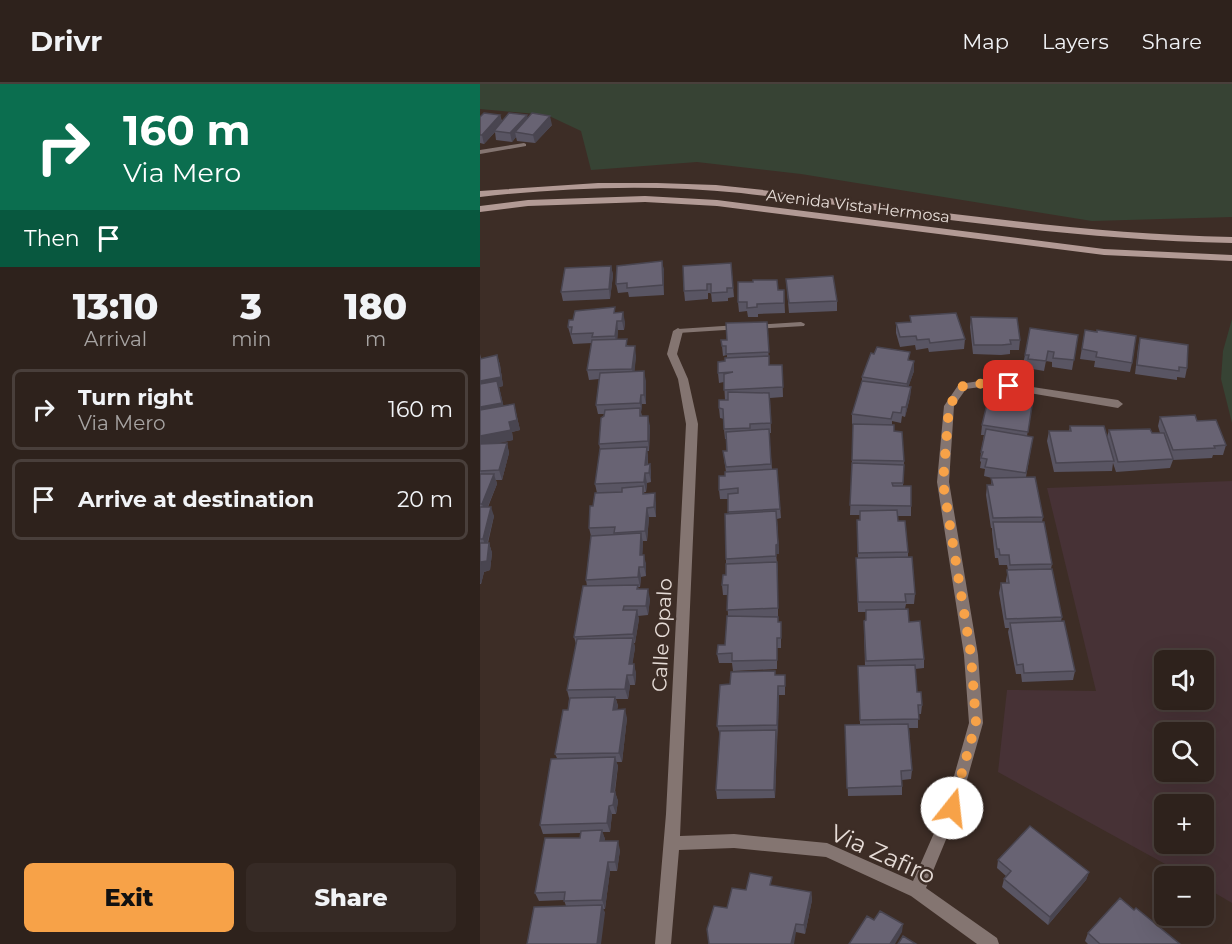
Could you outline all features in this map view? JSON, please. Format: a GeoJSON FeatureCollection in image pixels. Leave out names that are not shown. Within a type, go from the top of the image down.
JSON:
{"type":"FeatureCollection","features":[{"type":"Feature","properties":{"kind":"main road","name":"Avenida Vista Hermosa"},"geometry":{"type":"LineString","coordinates":[[480,194],[530,188],[638,185],[716,188],[1102,235],[1179,240],[1232,240]]}},
{"type":"Feature","properties":{"kind":"main road","name":"Avenida Vista Hermosa"},"geometry":{"type":"LineString","coordinates":[[480,209],[528,203],[645,199],[717,203],[1104,252],[1232,258]]}},
{"type":"Feature","properties":{"kind":"street","name":"Calle Opalo"},"geometry":{"type":"LineString","coordinates":[[663,944],[672,843],[692,423],[682,379],[672,354],[678,331]]}},
{"type":"Feature","properties":{"kind":"street"},"geometry":{"type":"LineString","coordinates":[[917,891],[952,808],[976,723],[971,655],[943,483],[949,406],[963,386],[987,383],[1118,404]]}},
{"type":"Feature","properties":{"kind":"street","name":"Via Zafiro"},"geometry":{"type":"LineString","coordinates":[[672,843],[734,841],[826,850],[917,891],[991,944]]}},
{"type":"Feature","properties":{"kind":"lane"},"geometry":{"type":"LineString","coordinates":[[480,152],[524,145]]}},
{"type":"Feature","properties":{"kind":"lane"},"geometry":{"type":"LineString","coordinates":[[678,331],[801,324]]}},
{"type":"Feature","properties":{"kind":"shaded area"},"geometry":{"type":"Polygon","coordinates":[[[1232,481],[1232,903],[1214,892],[1214,866],[1169,866],[998,772],[1007,690],[1096,691],[1047,488],[1232,481]]]}},
{"type":"Feature","properties":{"kind":"green space"},"geometry":{"type":"Polygon","coordinates":[[[480,84],[1232,84],[1232,217],[1092,221],[801,174],[697,162],[591,170],[581,131],[547,115],[480,109],[480,84]]]}},
{"type":"Feature","properties":{"kind":"green space"},"geometry":{"type":"Polygon","coordinates":[[[1232,319],[1232,423],[1221,379],[1223,351],[1232,319]]]}},
{"type":"Feature","properties":{"kind":"building"},"geometry":{"type":"Polygon","coordinates":[[[484,113],[500,115],[480,135],[480,117],[484,113]]]}},
{"type":"Feature","properties":{"kind":"building"},"geometry":{"type":"Polygon","coordinates":[[[509,113],[527,115],[510,133],[494,131],[509,113]]]}},
{"type":"Feature","properties":{"kind":"building"},"geometry":{"type":"Polygon","coordinates":[[[532,113],[550,116],[533,135],[515,132],[532,113]]]}},
{"type":"Feature","properties":{"kind":"building"},"geometry":{"type":"Polygon","coordinates":[[[662,261],[663,285],[627,288],[627,283],[616,284],[617,266],[662,261]]]}},
{"type":"Feature","properties":{"kind":"building"},"geometry":{"type":"Polygon","coordinates":[[[731,263],[733,288],[727,288],[727,292],[711,293],[711,284],[707,284],[707,290],[684,291],[683,266],[731,263]]]}},
{"type":"Feature","properties":{"kind":"building"},"geometry":{"type":"Polygon","coordinates":[[[611,266],[609,289],[561,292],[565,268],[611,266]]]}},
{"type":"Feature","properties":{"kind":"building"},"geometry":{"type":"Polygon","coordinates":[[[833,276],[837,301],[789,303],[786,279],[833,276]]]}},
{"type":"Feature","properties":{"kind":"building"},"geometry":{"type":"Polygon","coordinates":[[[753,280],[777,280],[778,290],[784,290],[784,303],[757,304],[757,307],[747,308],[747,302],[738,302],[738,282],[753,282],[753,280]]]}},
{"type":"Feature","properties":{"kind":"building"},"geometry":{"type":"Polygon","coordinates":[[[615,307],[614,313],[623,312],[622,321],[617,321],[615,336],[592,337],[593,333],[571,334],[572,327],[568,327],[569,320],[573,320],[575,311],[615,307]]]}},
{"type":"Feature","properties":{"kind":"building"},"geometry":{"type":"Polygon","coordinates":[[[956,313],[965,339],[930,343],[929,339],[917,340],[916,336],[900,337],[896,323],[911,322],[910,316],[956,313]]]}},
{"type":"Feature","properties":{"kind":"building"},"geometry":{"type":"Polygon","coordinates":[[[971,317],[1017,318],[1020,340],[1010,340],[1011,344],[1002,345],[974,345],[971,317]]]}},
{"type":"Feature","properties":{"kind":"building"},"geometry":{"type":"Polygon","coordinates":[[[767,322],[769,352],[726,354],[726,346],[722,346],[721,340],[727,340],[726,323],[767,322]]]}},
{"type":"Feature","properties":{"kind":"building"},"geometry":{"type":"Polygon","coordinates":[[[1030,328],[1078,335],[1074,360],[1053,358],[1054,352],[1048,351],[1046,361],[1028,359],[1029,355],[1025,355],[1030,328]]]}},
{"type":"Feature","properties":{"kind":"building"},"geometry":{"type":"Polygon","coordinates":[[[1085,330],[1136,336],[1132,363],[1096,357],[1097,352],[1082,349],[1085,330]]]}},
{"type":"Feature","properties":{"kind":"building"},"geometry":{"type":"Polygon","coordinates":[[[1140,338],[1188,345],[1187,368],[1179,367],[1179,371],[1137,365],[1140,338]]]}},
{"type":"Feature","properties":{"kind":"building"},"geometry":{"type":"Polygon","coordinates":[[[627,339],[626,346],[635,346],[632,369],[587,370],[592,340],[627,339]]]}},
{"type":"Feature","properties":{"kind":"building"},"geometry":{"type":"Polygon","coordinates":[[[877,347],[910,352],[908,360],[914,361],[907,384],[862,377],[871,353],[874,354],[877,347]]]}},
{"type":"Feature","properties":{"kind":"building"},"geometry":{"type":"Polygon","coordinates":[[[497,355],[501,377],[480,381],[480,359],[497,355]]]}},
{"type":"Feature","properties":{"kind":"building"},"geometry":{"type":"Polygon","coordinates":[[[769,356],[769,365],[782,365],[783,387],[724,390],[724,374],[733,372],[718,373],[718,362],[725,361],[725,358],[769,356]]]}},
{"type":"Feature","properties":{"kind":"building"},"geometry":{"type":"Polygon","coordinates":[[[644,371],[644,395],[641,395],[640,403],[596,405],[600,373],[644,371]]]}},
{"type":"Feature","properties":{"kind":"building"},"geometry":{"type":"Polygon","coordinates":[[[497,381],[502,403],[480,407],[480,384],[497,381]]]}},
{"type":"Feature","properties":{"kind":"building"},"geometry":{"type":"Polygon","coordinates":[[[862,381],[911,387],[906,407],[902,407],[901,413],[893,412],[891,419],[852,414],[862,381]]]}},
{"type":"Feature","properties":{"kind":"building"},"geometry":{"type":"Polygon","coordinates":[[[728,392],[769,393],[771,423],[750,424],[750,428],[724,429],[723,409],[719,408],[719,400],[728,400],[728,392]]]}},
{"type":"Feature","properties":{"kind":"building"},"geometry":{"type":"Polygon","coordinates":[[[997,394],[1033,399],[1028,432],[982,425],[988,400],[996,401],[997,394]]]}},
{"type":"Feature","properties":{"kind":"building"},"geometry":{"type":"Polygon","coordinates":[[[514,404],[517,420],[509,422],[511,430],[480,436],[480,410],[514,404]]]}},
{"type":"Feature","properties":{"kind":"building"},"geometry":{"type":"Polygon","coordinates":[[[640,408],[640,416],[648,416],[648,441],[599,444],[601,418],[605,410],[640,408]]]}},
{"type":"Feature","properties":{"kind":"building"},"geometry":{"type":"Polygon","coordinates":[[[1195,415],[1197,421],[1216,420],[1226,445],[1214,446],[1215,448],[1173,450],[1160,417],[1195,415]]]}},
{"type":"Feature","properties":{"kind":"building"},"geometry":{"type":"Polygon","coordinates":[[[853,424],[894,425],[894,431],[902,432],[904,461],[852,460],[853,424]]]}},
{"type":"Feature","properties":{"kind":"building"},"geometry":{"type":"Polygon","coordinates":[[[1070,426],[1104,426],[1114,461],[1056,463],[1049,431],[1071,431],[1070,426]]]}},
{"type":"Feature","properties":{"kind":"building"},"geometry":{"type":"Polygon","coordinates":[[[769,429],[771,464],[726,467],[723,451],[727,451],[726,432],[769,429]]]}},
{"type":"Feature","properties":{"kind":"building"},"geometry":{"type":"Polygon","coordinates":[[[986,429],[1033,437],[1026,473],[985,467],[987,459],[981,458],[983,452],[981,452],[986,429]]]}},
{"type":"Feature","properties":{"kind":"building"},"geometry":{"type":"Polygon","coordinates":[[[1150,429],[1152,433],[1164,433],[1173,459],[1118,462],[1109,430],[1150,429]]]}},
{"type":"Feature","properties":{"kind":"building"},"geometry":{"type":"Polygon","coordinates":[[[507,443],[499,470],[480,471],[480,444],[507,443]]]}},
{"type":"Feature","properties":{"kind":"building"},"geometry":{"type":"Polygon","coordinates":[[[647,447],[645,465],[650,464],[649,473],[645,473],[644,482],[595,484],[600,449],[647,447]]]}},
{"type":"Feature","properties":{"kind":"building"},"geometry":{"type":"Polygon","coordinates":[[[852,463],[904,465],[903,483],[892,483],[893,486],[911,486],[911,506],[850,505],[852,463]]]}},
{"type":"Feature","properties":{"kind":"building"},"geometry":{"type":"Polygon","coordinates":[[[777,469],[780,509],[728,512],[728,494],[738,493],[738,488],[719,490],[719,476],[725,476],[725,472],[777,469]]]}},
{"type":"Feature","properties":{"kind":"building"},"geometry":{"type":"Polygon","coordinates":[[[480,474],[494,474],[482,504],[480,504],[480,474]]]}},
{"type":"Feature","properties":{"kind":"building"},"geometry":{"type":"Polygon","coordinates":[[[1035,477],[1043,517],[993,518],[987,485],[993,485],[991,478],[1035,477]]]}},
{"type":"Feature","properties":{"kind":"building"},"geometry":{"type":"Polygon","coordinates":[[[643,486],[643,494],[655,493],[654,507],[647,508],[645,531],[614,533],[615,527],[589,528],[590,506],[593,506],[595,493],[622,492],[622,488],[643,486]]]}},
{"type":"Feature","properties":{"kind":"building"},"geometry":{"type":"Polygon","coordinates":[[[480,507],[491,507],[483,539],[480,539],[480,507]]]}},
{"type":"Feature","properties":{"kind":"building"},"geometry":{"type":"Polygon","coordinates":[[[897,510],[898,521],[905,521],[908,552],[858,553],[857,520],[860,520],[860,511],[897,510]]]}},
{"type":"Feature","properties":{"kind":"building"},"geometry":{"type":"Polygon","coordinates":[[[776,511],[778,544],[776,545],[776,556],[726,559],[725,514],[776,511]]]}},
{"type":"Feature","properties":{"kind":"building"},"geometry":{"type":"Polygon","coordinates":[[[993,522],[1044,522],[1052,564],[1010,565],[1009,555],[1000,555],[997,549],[993,522]]]}},
{"type":"Feature","properties":{"kind":"building"},"geometry":{"type":"Polygon","coordinates":[[[641,533],[640,555],[644,555],[644,567],[639,567],[638,577],[586,580],[591,536],[641,533]]]}},
{"type":"Feature","properties":{"kind":"building"},"geometry":{"type":"Polygon","coordinates":[[[480,543],[489,543],[487,561],[481,562],[480,565],[480,543]]]}},
{"type":"Feature","properties":{"kind":"building"},"geometry":{"type":"Polygon","coordinates":[[[912,557],[915,594],[905,594],[906,602],[858,602],[856,558],[912,557]]]}},
{"type":"Feature","properties":{"kind":"building"},"geometry":{"type":"Polygon","coordinates":[[[777,562],[778,608],[727,610],[728,585],[722,585],[723,575],[726,575],[726,564],[777,562]]]}},
{"type":"Feature","properties":{"kind":"building"},"geometry":{"type":"Polygon","coordinates":[[[1052,569],[1062,617],[1006,619],[1001,583],[1009,583],[1007,570],[1052,569]]]}},
{"type":"Feature","properties":{"kind":"building"},"geometry":{"type":"Polygon","coordinates":[[[638,585],[637,589],[648,589],[646,606],[624,606],[623,610],[637,610],[633,634],[574,637],[583,586],[638,585]]]}},
{"type":"Feature","properties":{"kind":"building"},"geometry":{"type":"Polygon","coordinates":[[[908,609],[909,622],[920,621],[924,659],[866,661],[864,621],[866,610],[908,609]]]}},
{"type":"Feature","properties":{"kind":"building"},"geometry":{"type":"Polygon","coordinates":[[[727,616],[778,617],[778,622],[781,622],[781,638],[777,638],[777,660],[732,661],[732,653],[717,654],[718,645],[725,645],[727,616]]]}},
{"type":"Feature","properties":{"kind":"building"},"geometry":{"type":"Polygon","coordinates":[[[1064,621],[1075,671],[1024,673],[1023,664],[1017,665],[1010,623],[1064,621]]]}},
{"type":"Feature","properties":{"kind":"building"},"geometry":{"type":"Polygon","coordinates":[[[633,638],[629,664],[634,664],[633,675],[627,675],[625,689],[567,690],[577,639],[633,638]]]}},
{"type":"Feature","properties":{"kind":"building"},"geometry":{"type":"Polygon","coordinates":[[[915,665],[917,692],[921,692],[922,705],[918,705],[919,719],[860,720],[858,666],[915,665]]]}},
{"type":"Feature","properties":{"kind":"building"},"geometry":{"type":"Polygon","coordinates":[[[775,671],[775,675],[785,675],[785,686],[778,686],[777,725],[717,726],[720,685],[730,684],[731,672],[775,671]]]}},
{"type":"Feature","properties":{"kind":"building"},"geometry":{"type":"Polygon","coordinates":[[[615,697],[613,710],[625,709],[619,753],[555,754],[563,710],[568,710],[570,698],[615,697]]]}},
{"type":"Feature","properties":{"kind":"building"},"geometry":{"type":"Polygon","coordinates":[[[908,724],[912,770],[901,771],[902,786],[847,788],[845,725],[908,724]]]}},
{"type":"Feature","properties":{"kind":"building"},"geometry":{"type":"Polygon","coordinates":[[[776,730],[774,790],[716,790],[720,731],[776,730]]]}},
{"type":"Feature","properties":{"kind":"building"},"geometry":{"type":"Polygon","coordinates":[[[615,757],[611,792],[615,792],[613,805],[609,806],[607,823],[540,825],[551,759],[615,757]]]}},
{"type":"Feature","properties":{"kind":"building"},"geometry":{"type":"Polygon","coordinates":[[[1030,826],[1089,872],[1050,917],[1004,879],[1011,871],[998,860],[1030,826]]]}},
{"type":"Feature","properties":{"kind":"building"},"geometry":{"type":"Polygon","coordinates":[[[602,830],[600,841],[618,841],[615,862],[608,862],[602,900],[564,901],[565,892],[535,893],[545,838],[580,838],[581,831],[602,830]]]}},
{"type":"Feature","properties":{"kind":"building"},"geometry":{"type":"Polygon","coordinates":[[[750,873],[772,877],[770,885],[811,892],[804,925],[796,924],[791,944],[709,944],[707,929],[714,906],[727,908],[732,888],[746,890],[750,873]]]}},
{"type":"Feature","properties":{"kind":"building"},"geometry":{"type":"Polygon","coordinates":[[[1120,898],[1180,944],[1100,944],[1088,933],[1120,898]]]}},
{"type":"Feature","properties":{"kind":"building"},"geometry":{"type":"Polygon","coordinates":[[[602,905],[597,944],[527,944],[534,907],[602,905]]]}},
{"type":"Feature","properties":{"kind":"building"},"geometry":{"type":"Polygon","coordinates":[[[880,911],[903,924],[890,944],[849,944],[867,916],[874,920],[880,911]]]}},
{"type":"Feature","properties":{"kind":"building"},"geometry":{"type":"Polygon","coordinates":[[[903,936],[916,944],[898,944],[903,936]]]}},
{"type":"Feature","properties":{"kind":"route"},"geometry":{"type":"LineString","coordinates":[[952,808],[976,723],[971,655],[943,483],[949,406],[963,386],[987,383],[1009,386]]}}]}
